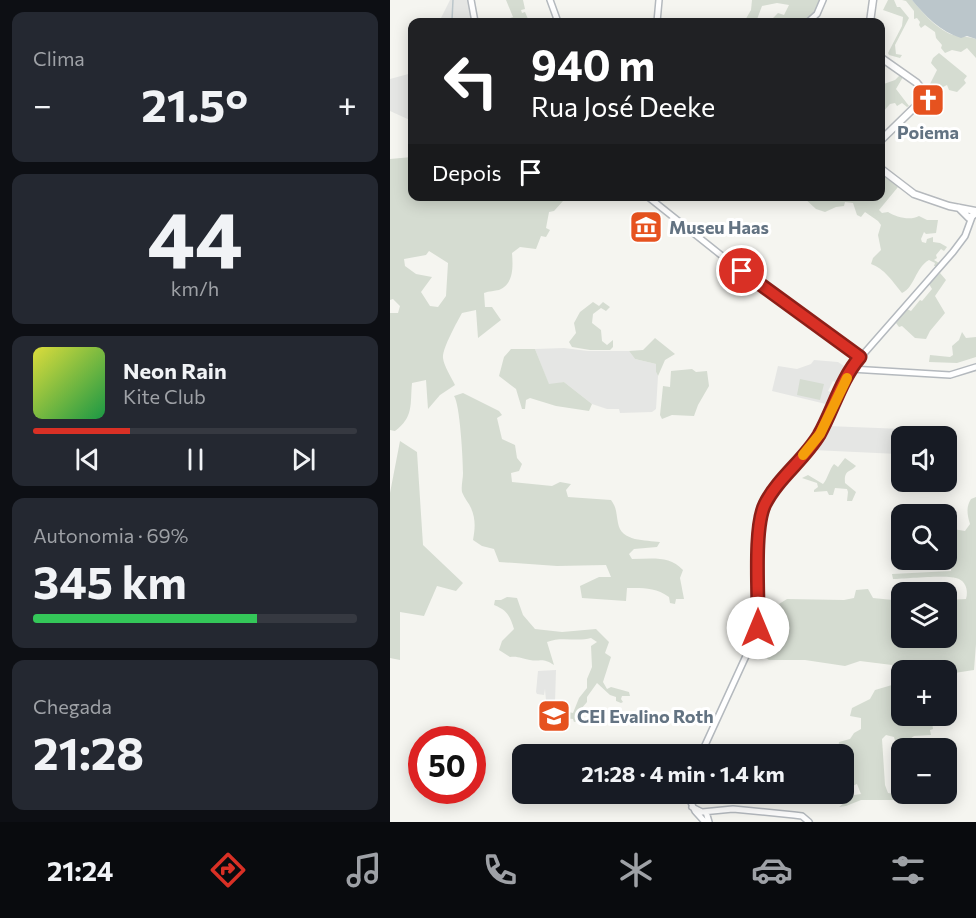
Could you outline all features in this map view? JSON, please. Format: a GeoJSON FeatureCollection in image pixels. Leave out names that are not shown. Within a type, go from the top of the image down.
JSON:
{"type":"FeatureCollection","features":[{"type":"Feature","properties":{"kind":"main road"},"geometry":{"type":"LineString","coordinates":[[550,0],[557,18]]}},
{"type":"Feature","properties":{"kind":"main road"},"geometry":{"type":"LineString","coordinates":[[657,18],[659,0]]}},
{"type":"Feature","properties":{"kind":"main road"},"geometry":{"type":"LineString","coordinates":[[812,18],[817,14],[823,0]]}},
{"type":"Feature","properties":{"kind":"main road"},"geometry":{"type":"LineString","coordinates":[[869,18],[871,0]]}},
{"type":"Feature","properties":{"kind":"main road"},"geometry":{"type":"LineString","coordinates":[[472,1],[474,18]]}},
{"type":"Feature","properties":{"kind":"main road"},"geometry":{"type":"LineString","coordinates":[[885,60],[913,79],[920,96],[914,107],[885,136]]}},
{"type":"Feature","properties":{"kind":"main road"},"geometry":{"type":"LineString","coordinates":[[706,744],[757,632],[759,528],[764,506],[771,494],[816,440],[851,369],[968,231],[971,214],[912,192],[885,172]]}},
{"type":"Feature","properties":{"kind":"main road"},"geometry":{"type":"LineString","coordinates":[[653,201],[756,283],[860,357]]}},
{"type":"Feature","properties":{"kind":"main road"},"geometry":{"type":"LineString","coordinates":[[851,369],[940,375],[957,374],[976,367]]}},
{"type":"Feature","properties":{"kind":"main road"},"geometry":{"type":"LineString","coordinates":[[691,804],[705,818],[715,812],[733,809],[802,816],[809,822]]}},
{"type":"Feature","properties":{"kind":"shaded area"},"geometry":{"type":"Polygon","coordinates":[[[450,0],[468,0],[472,18],[441,18],[450,0]]]}},
{"type":"Feature","properties":{"kind":"shaded area"},"geometry":{"type":"Polygon","coordinates":[[[506,0],[523,0],[525,9],[521,10],[522,13],[525,12],[528,18],[510,18],[513,17],[506,0]]]}},
{"type":"Feature","properties":{"kind":"shaded area"},"geometry":{"type":"Polygon","coordinates":[[[752,0],[820,0],[808,18],[773,18],[778,13],[784,15],[789,5],[777,3],[762,6],[758,18],[746,18],[751,10],[752,0]]]}},
{"type":"Feature","properties":{"kind":"shaded area"},"geometry":{"type":"Polygon","coordinates":[[[888,0],[894,0],[897,7],[900,7],[909,18],[895,45],[896,54],[902,55],[900,58],[888,53],[902,26],[903,17],[883,10],[888,0]]]}},
{"type":"Feature","properties":{"kind":"shaded area"},"geometry":{"type":"Polygon","coordinates":[[[902,0],[912,0],[933,23],[948,33],[976,39],[976,58],[967,48],[961,52],[952,50],[945,53],[935,32],[925,25],[921,28],[917,18],[914,19],[914,11],[906,1],[902,0]]]}},
{"type":"Feature","properties":{"kind":"shaded area"},"geometry":{"type":"Polygon","coordinates":[[[912,0],[976,0],[976,39],[967,36],[961,38],[940,28],[912,0]]]}},
{"type":"Feature","properties":{"kind":"shaded area"},"geometry":{"type":"Polygon","coordinates":[[[939,53],[967,76],[964,80],[966,83],[957,92],[949,90],[947,85],[931,93],[929,86],[937,70],[931,63],[939,53]]]}},
{"type":"Feature","properties":{"kind":"shaded area"},"geometry":{"type":"Polygon","coordinates":[[[408,74],[408,119],[390,111],[390,79],[408,74]]]}},
{"type":"Feature","properties":{"kind":"shaded area"},"geometry":{"type":"Polygon","coordinates":[[[900,75],[903,77],[896,89],[909,106],[902,103],[897,106],[895,103],[890,104],[885,110],[885,84],[895,80],[900,75]]]}},
{"type":"Feature","properties":{"kind":"shaded area"},"geometry":{"type":"Polygon","coordinates":[[[408,157],[408,201],[563,201],[554,211],[549,212],[546,228],[550,230],[546,237],[541,236],[536,249],[520,247],[512,253],[512,269],[508,284],[499,290],[484,293],[485,307],[492,307],[501,320],[478,338],[476,310],[462,313],[443,354],[455,385],[440,395],[428,409],[426,380],[412,383],[408,415],[395,431],[390,430],[390,313],[398,313],[400,306],[393,299],[390,300],[390,159],[408,157]],[[429,251],[426,255],[404,259],[405,266],[416,274],[432,277],[421,292],[430,306],[438,307],[446,296],[448,263],[429,251]]]}},
{"type":"Feature","properties":{"kind":"shaded area"},"geometry":{"type":"Polygon","coordinates":[[[885,176],[898,187],[879,210],[882,213],[888,212],[903,218],[919,216],[927,220],[938,220],[936,233],[926,234],[924,232],[922,242],[926,243],[927,239],[933,237],[933,242],[947,247],[944,251],[941,249],[936,255],[937,258],[934,260],[939,263],[938,266],[934,266],[935,263],[929,260],[924,263],[910,286],[902,293],[884,272],[871,264],[873,258],[881,250],[878,235],[881,225],[878,221],[865,212],[861,217],[857,215],[853,203],[845,202],[844,206],[825,212],[816,209],[807,201],[885,201],[885,176]]]}},
{"type":"Feature","properties":{"kind":"shaded area"},"geometry":{"type":"Polygon","coordinates":[[[940,273],[946,280],[935,296],[945,313],[926,339],[915,338],[896,323],[907,309],[911,311],[920,300],[922,301],[932,289],[929,284],[940,273]]]}},
{"type":"Feature","properties":{"kind":"shaded area"},"geometry":{"type":"Polygon","coordinates":[[[593,302],[599,306],[603,302],[610,307],[606,311],[601,308],[593,314],[592,323],[601,330],[602,341],[607,345],[613,340],[613,347],[610,350],[572,347],[569,342],[576,333],[574,323],[580,312],[593,302]]]}},
{"type":"Feature","properties":{"kind":"shaded area"},"geometry":{"type":"Polygon","coordinates":[[[962,332],[966,338],[976,337],[976,357],[957,363],[929,362],[930,355],[950,357],[953,355],[952,346],[959,340],[962,332]]]}},
{"type":"Feature","properties":{"kind":"shaded area"},"geometry":{"type":"Polygon","coordinates":[[[655,338],[675,354],[665,360],[658,376],[656,364],[635,359],[629,351],[643,350],[655,338]]]}},
{"type":"Feature","properties":{"kind":"shaded area"},"geometry":{"type":"Polygon","coordinates":[[[564,348],[588,351],[629,351],[635,359],[656,364],[658,376],[656,409],[652,412],[620,413],[619,409],[607,409],[592,404],[564,382],[549,385],[535,349],[564,348]]]}},
{"type":"Feature","properties":{"kind":"shaded area"},"geometry":{"type":"Polygon","coordinates":[[[511,349],[535,349],[549,384],[564,382],[592,404],[589,411],[556,406],[530,398],[526,400],[525,409],[522,409],[516,389],[499,376],[504,357],[511,349]]]}},
{"type":"Feature","properties":{"kind":"shaded area"},"geometry":{"type":"Polygon","coordinates":[[[814,360],[838,362],[847,368],[840,384],[833,381],[828,391],[836,394],[830,405],[772,391],[778,366],[797,369],[811,364],[814,360]]]}},
{"type":"Feature","properties":{"kind":"shaded area"},"geometry":{"type":"Polygon","coordinates":[[[692,369],[696,372],[707,371],[709,386],[694,416],[672,415],[662,419],[660,415],[663,386],[670,387],[671,371],[692,369]]]}},
{"type":"Feature","properties":{"kind":"shaded area"},"geometry":{"type":"Polygon","coordinates":[[[800,379],[824,384],[820,400],[797,395],[800,379]]]}},
{"type":"Feature","properties":{"kind":"shaded area"},"geometry":{"type":"Polygon","coordinates":[[[463,393],[499,411],[502,415],[497,418],[502,439],[515,445],[517,458],[522,464],[519,471],[511,473],[512,482],[552,486],[560,482],[571,484],[566,490],[568,497],[611,500],[620,529],[624,534],[635,539],[660,542],[657,547],[634,549],[629,554],[632,559],[659,559],[678,565],[683,570],[680,578],[684,599],[676,599],[675,604],[670,603],[669,597],[664,594],[638,588],[627,588],[626,601],[582,598],[580,586],[599,577],[611,577],[606,565],[557,566],[499,562],[494,549],[482,546],[473,540],[474,516],[462,492],[461,433],[454,396],[463,393]]]}},
{"type":"Feature","properties":{"kind":"shaded area"},"geometry":{"type":"Polygon","coordinates":[[[827,426],[891,429],[891,454],[813,450],[827,426]]]}},
{"type":"Feature","properties":{"kind":"shaded area"},"geometry":{"type":"Polygon","coordinates":[[[400,441],[417,452],[423,545],[463,583],[456,591],[437,586],[424,616],[400,612],[400,660],[390,658],[390,493],[400,441]]]}},
{"type":"Feature","properties":{"kind":"shaded area"},"geometry":{"type":"Polygon","coordinates":[[[845,458],[856,466],[846,473],[845,479],[845,483],[856,492],[852,501],[847,501],[847,489],[835,488],[833,495],[829,495],[827,491],[814,492],[818,487],[817,483],[802,478],[808,475],[823,484],[834,464],[838,467],[845,458]]]}},
{"type":"Feature","properties":{"kind":"shaded area"},"geometry":{"type":"Polygon","coordinates":[[[976,497],[974,670],[957,673],[957,660],[891,660],[891,665],[860,661],[845,666],[805,660],[769,660],[763,655],[773,645],[780,632],[783,617],[779,604],[787,599],[844,600],[854,598],[856,590],[868,589],[873,598],[891,600],[891,648],[957,648],[957,599],[966,599],[967,591],[964,583],[959,579],[946,577],[893,579],[892,574],[957,570],[957,530],[965,531],[970,524],[968,505],[971,499],[976,497]]]}},
{"type":"Feature","properties":{"kind":"shaded area"},"geometry":{"type":"Polygon","coordinates":[[[507,597],[517,598],[523,615],[535,629],[562,632],[596,629],[609,642],[605,653],[611,657],[603,682],[607,689],[611,687],[629,692],[630,696],[622,696],[623,702],[621,703],[597,683],[587,697],[587,702],[576,715],[577,721],[564,718],[564,711],[573,713],[579,698],[587,688],[587,679],[592,667],[591,646],[597,642],[591,638],[558,639],[547,642],[554,665],[544,660],[510,657],[499,650],[502,641],[514,629],[507,614],[494,605],[495,600],[507,597]]]}},
{"type":"Feature","properties":{"kind":"shaded area"},"geometry":{"type":"Polygon","coordinates":[[[556,670],[555,703],[546,701],[545,689],[544,695],[536,692],[538,671],[556,670]]]}},
{"type":"Feature","properties":{"kind":"shaded area"},"geometry":{"type":"Polygon","coordinates":[[[891,685],[891,726],[933,726],[933,729],[930,730],[931,735],[911,738],[894,738],[886,735],[882,739],[885,785],[888,793],[891,793],[891,800],[861,800],[854,803],[854,795],[861,794],[857,784],[854,785],[854,744],[839,744],[839,742],[850,739],[861,729],[861,718],[850,716],[852,708],[870,699],[875,690],[891,685]]]}},
{"type":"Feature","properties":{"kind":"waterway"},"geometry":{"type":"LineString","coordinates":[[452,18],[453,0]]}},
{"type":"Feature","properties":{"kind":"slow traffic"},"geometry":{"type":"LineString","coordinates":[[803,455],[820,434],[847,378]]}},
{"type":"Feature","properties":{"kind":"place","name":"Poiema"},"geometry":{"type":"Point","coordinates":[928,100]}},
{"type":"Feature","properties":{"kind":"place","name":"Museu Haas"},"geometry":{"type":"Point","coordinates":[646,227]}},
{"type":"Feature","properties":{"kind":"place","name":"CEI Evalino Roth"},"geometry":{"type":"Point","coordinates":[554,716]}},
{"type":"Feature","properties":{"kind":"route"},"geometry":{"type":"LineString","coordinates":[[742,271],[860,357],[851,368],[816,440],[771,494],[760,516],[758,628]]}}]}
